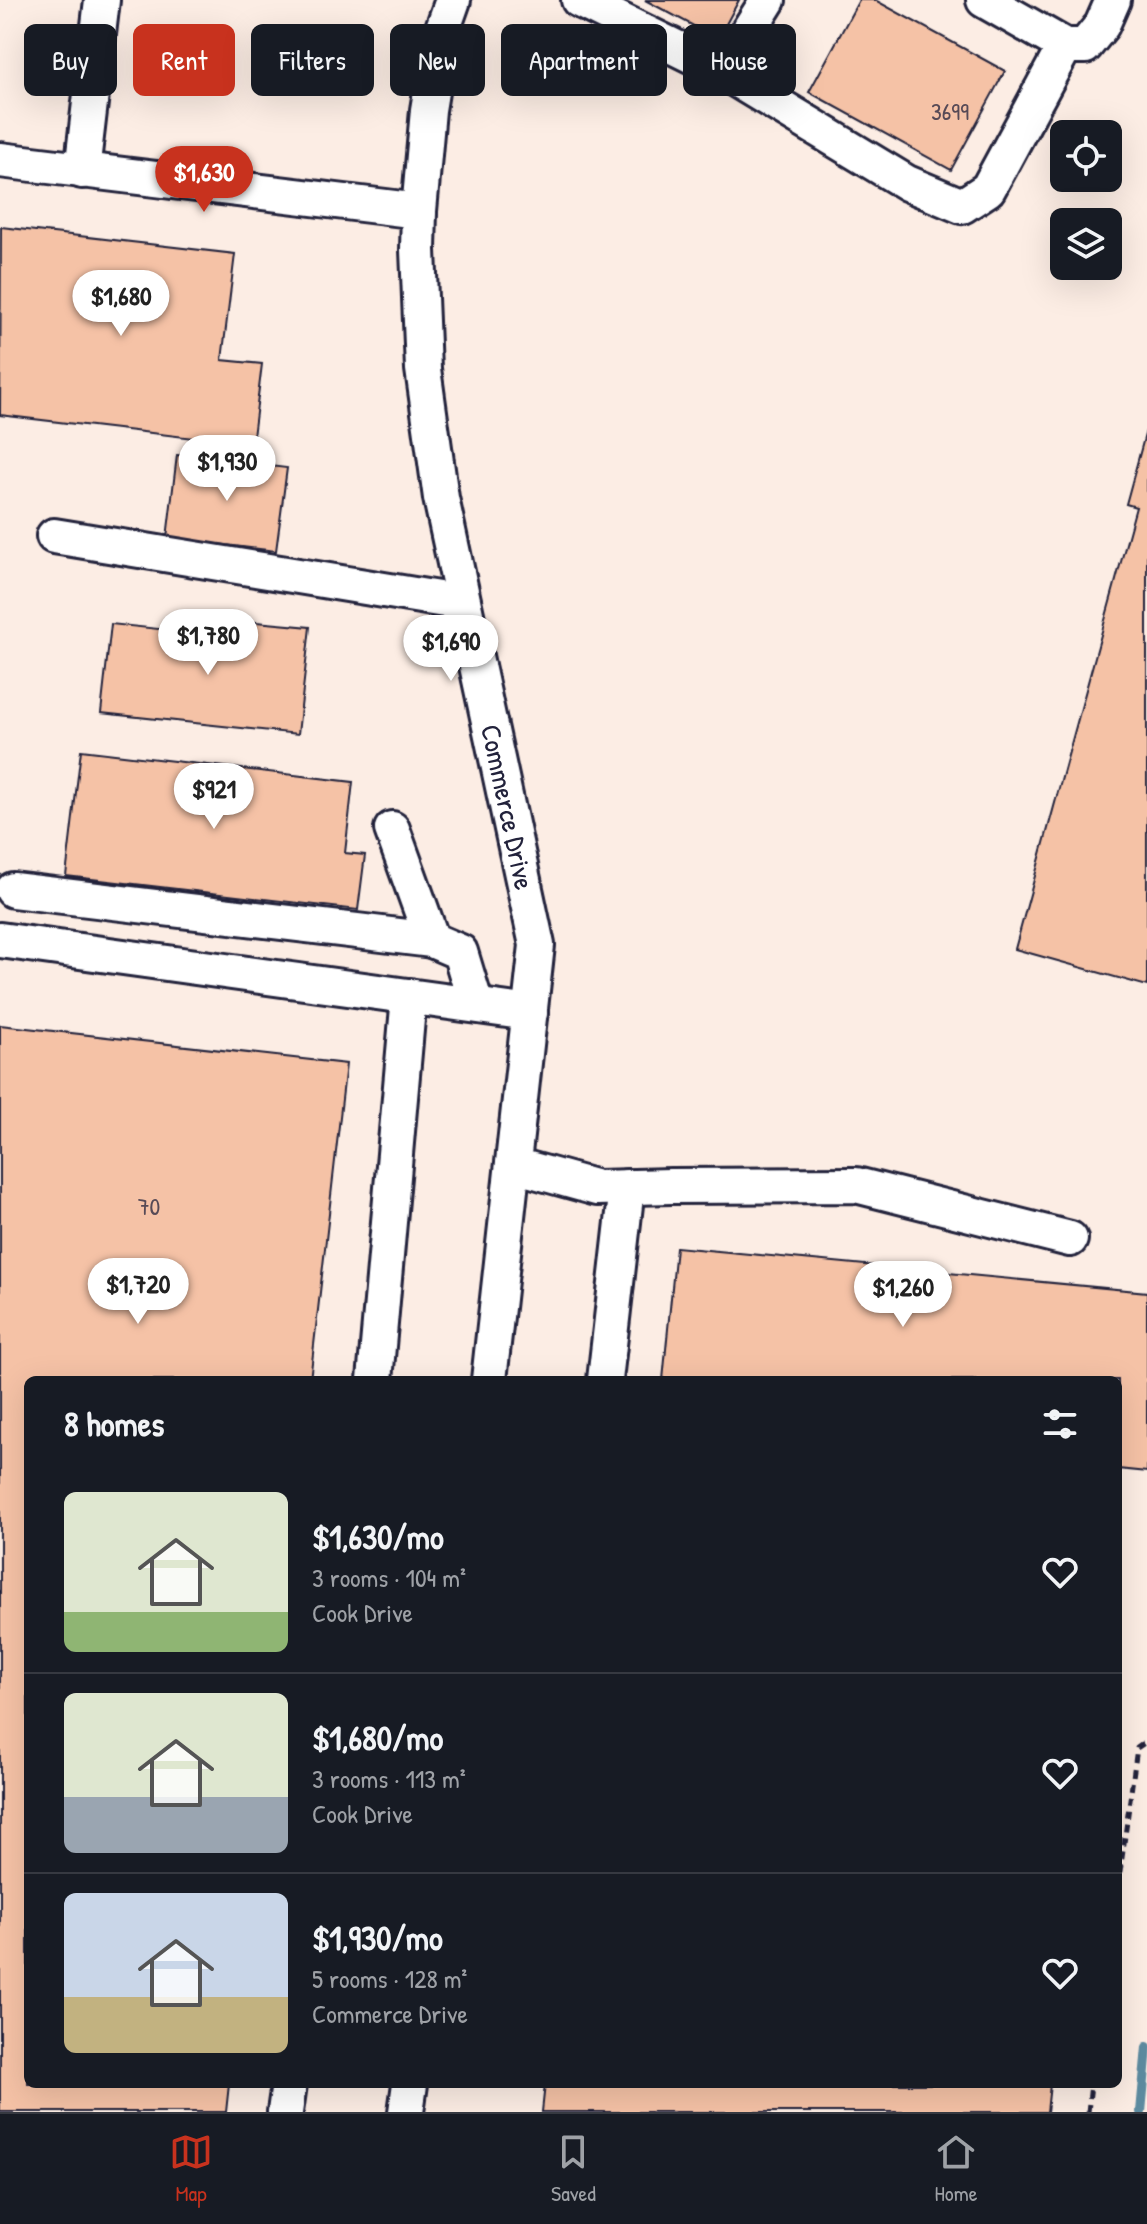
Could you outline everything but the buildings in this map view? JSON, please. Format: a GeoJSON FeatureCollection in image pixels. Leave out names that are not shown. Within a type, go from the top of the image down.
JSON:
{"type":"FeatureCollection","features":[{"type":"Feature","properties":{"kind":"street"},"geometry":{"type":"LineString","coordinates":[[82,171],[102,0]]}},
{"type":"Feature","properties":{"kind":"street","name":"Commerce Drive"},"geometry":{"type":"LineString","coordinates":[[453,0],[440,37],[428,110],[419,211],[423,369],[441,498],[537,945],[489,1376]]}},
{"type":"Feature","properties":{"kind":"street"},"geometry":{"type":"LineString","coordinates":[[579,0],[683,51]]}},
{"type":"Feature","properties":{"kind":"street"},"geometry":{"type":"LineString","coordinates":[[753,24],[768,0]]}},
{"type":"Feature","properties":{"kind":"street"},"geometry":{"type":"LineString","coordinates":[[984,0],[1065,46],[1085,46],[1102,25],[1113,0]]}},
{"type":"Feature","properties":{"kind":"street"},"geometry":{"type":"LineString","coordinates":[[763,96],[907,183],[962,206],[988,189],[1065,46]]}},
{"type":"Feature","properties":{"kind":"street"},"geometry":{"type":"LineString","coordinates":[[0,160],[419,211]]}},
{"type":"Feature","properties":{"kind":"street"},"geometry":{"type":"LineString","coordinates":[[54,536],[463,603]]}},
{"type":"Feature","properties":{"kind":"street"},"geometry":{"type":"LineString","coordinates":[[392,829],[432,940]]}},
{"type":"Feature","properties":{"kind":"street"},"geometry":{"type":"LineString","coordinates":[[13,890],[432,940],[460,952],[476,1005]]}},
{"type":"Feature","properties":{"kind":"street"},"geometry":{"type":"LineString","coordinates":[[0,940],[530,1013]]}},
{"type":"Feature","properties":{"kind":"street"},"geometry":{"type":"LineString","coordinates":[[375,1376],[409,996]]}},
{"type":"Feature","properties":{"kind":"street"},"geometry":{"type":"LineString","coordinates":[[514,1165],[597,1188],[856,1185],[1070,1239]]}},
{"type":"Feature","properties":{"kind":"street"},"geometry":{"type":"LineString","coordinates":[[605,1376],[627,1187]]}},
{"type":"Feature","properties":{"kind":"street"},"geometry":{"type":"LineString","coordinates":[[285,2112],[288,2088]]}},
{"type":"Feature","properties":{"kind":"street"},"geometry":{"type":"LineString","coordinates":[[406,2112],[409,2088]]}},
{"type":"Feature","properties":{"kind":"path"},"geometry":{"type":"LineString","coordinates":[[1122,1858],[1137,1748],[1147,1741]]}},
{"type":"Feature","properties":{"kind":"path"},"geometry":{"type":"LineString","coordinates":[[1088,2112],[1091,2088]]}},
{"type":"Feature","properties":{"kind":"waterway"},"geometry":{"type":"LineString","coordinates":[[1141,2112],[1147,2047]]}}]}
